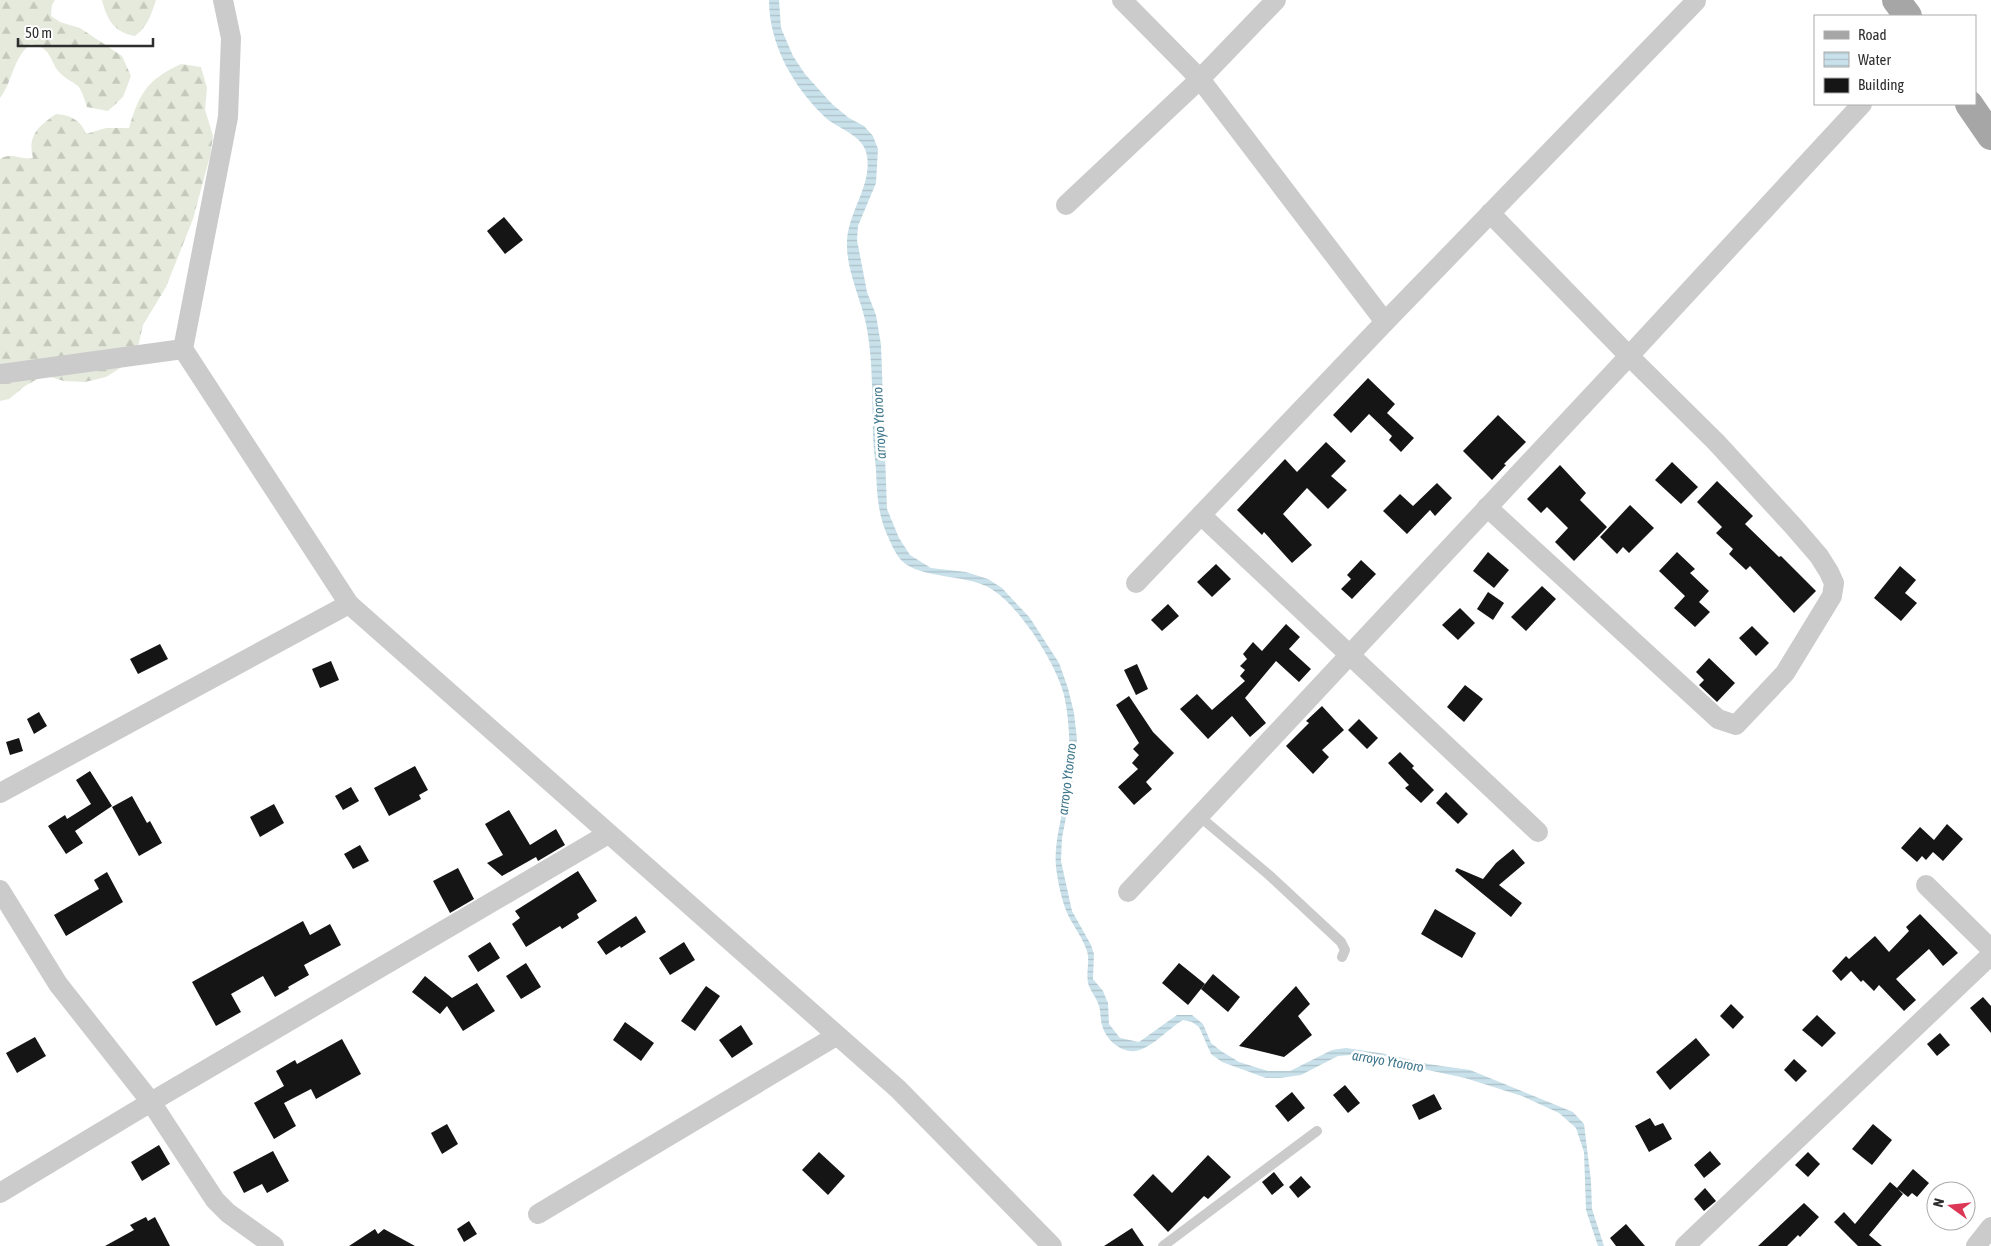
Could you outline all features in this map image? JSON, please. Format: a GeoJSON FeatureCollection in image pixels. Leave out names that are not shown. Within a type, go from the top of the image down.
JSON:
{"type":"FeatureCollection","features":[{"type":"Feature","properties":{"kind":"main road"},"geometry":{"type":"LineString","coordinates":[[1970,105],[1991,136]]}},
{"type":"Feature","properties":{"kind":"street"},"geometry":{"type":"LineString","coordinates":[[223,0],[231,38],[228,117],[183,349],[349,604],[898,1089],[1052,1246]]}},
{"type":"Feature","properties":{"kind":"street"},"geometry":{"type":"LineString","coordinates":[[1122,0],[1200,79],[1384,322]]}},
{"type":"Feature","properties":{"kind":"street"},"geometry":{"type":"LineString","coordinates":[[1066,205],[1200,79],[1276,0]]}},
{"type":"Feature","properties":{"kind":"street"},"geometry":{"type":"LineString","coordinates":[[1136,583],[1384,322],[1696,1]]}},
{"type":"Feature","properties":{"kind":"street"},"geometry":{"type":"LineString","coordinates":[[1128,892],[1861,105]]}},
{"type":"Feature","properties":{"kind":"street"},"geometry":{"type":"LineString","coordinates":[[1487,507],[1718,720],[1736,725],[1785,673],[1832,596],[1834,583],[1820,556],[1716,442],[1629,356],[1490,213]]}},
{"type":"Feature","properties":{"kind":"street"},"geometry":{"type":"LineString","coordinates":[[0,374],[183,349]]}},
{"type":"Feature","properties":{"kind":"street"},"geometry":{"type":"LineString","coordinates":[[1201,515],[1350,653],[1538,832]]}},
{"type":"Feature","properties":{"kind":"street"},"geometry":{"type":"LineString","coordinates":[[0,793],[349,604]]}},
{"type":"Feature","properties":{"kind":"street"},"geometry":{"type":"LineString","coordinates":[[0,1193],[151,1102],[608,834]]}},
{"type":"Feature","properties":{"kind":"street"},"geometry":{"type":"LineString","coordinates":[[1926,885],[1991,949]]}},
{"type":"Feature","properties":{"kind":"street"},"geometry":{"type":"LineString","coordinates":[[0,890],[58,984],[151,1102],[215,1200],[228,1213],[274,1246]]}},
{"type":"Feature","properties":{"kind":"street"},"geometry":{"type":"LineString","coordinates":[[1685,1246],[1991,954]]}},
{"type":"Feature","properties":{"kind":"street"},"geometry":{"type":"LineString","coordinates":[[538,1214],[836,1036]]}},
{"type":"Feature","properties":{"kind":"street"},"geometry":{"type":"LineString","coordinates":[[1976,1246],[1991,1227]]}},
{"type":"Feature","properties":{"kind":"lane"},"geometry":{"type":"LineString","coordinates":[[1199,816],[1269,875],[1341,942],[1344,950],[1342,957]]}},
{"type":"Feature","properties":{"kind":"lane"},"geometry":{"type":"LineString","coordinates":[[1163,1246],[1317,1131]]}},
{"type":"Feature","properties":{"kind":"green space"},"geometry":{"type":"Polygon","coordinates":[[[0,0],[55,0],[52,5],[51,16],[60,22],[80,28],[122,56],[131,76],[123,97],[108,111],[87,107],[78,86],[59,72],[49,54],[43,48],[31,44],[20,56],[0,98],[0,0]]]}},
{"type":"Feature","properties":{"kind":"green space"},"geometry":{"type":"Polygon","coordinates":[[[102,0],[156,0],[146,24],[135,36],[122,32],[112,24],[106,14],[102,0]]]}},
{"type":"Feature","properties":{"kind":"green space"},"geometry":{"type":"Polygon","coordinates":[[[181,64],[201,67],[207,88],[205,110],[213,136],[210,156],[193,219],[166,287],[143,325],[138,347],[125,365],[106,377],[85,382],[64,381],[44,375],[25,386],[9,399],[0,401],[0,159],[9,156],[33,158],[33,137],[44,123],[56,114],[74,119],[81,125],[86,134],[106,128],[129,128],[137,105],[146,89],[160,76],[181,64]]]}},
{"type":"Feature","properties":{"kind":"water","name":"arroyo Ytororo"},"geometry":{"type":"Polygon","coordinates":[[[769,0],[779,0],[781,28],[793,56],[805,74],[832,104],[849,118],[864,126],[873,136],[878,149],[876,183],[858,226],[857,240],[867,292],[876,315],[881,345],[887,509],[899,538],[910,555],[931,568],[966,572],[988,579],[1002,588],[1030,618],[1059,663],[1068,688],[1074,713],[1077,739],[1072,786],[1062,838],[1061,861],[1072,911],[1094,954],[1093,979],[1103,991],[1108,1003],[1109,1024],[1120,1038],[1139,1042],[1177,1015],[1192,1015],[1203,1024],[1211,1043],[1221,1051],[1239,1062],[1268,1071],[1290,1071],[1332,1050],[1346,1048],[1470,1070],[1573,1112],[1584,1124],[1591,1181],[1592,1209],[1604,1246],[1598,1246],[1586,1210],[1584,1152],[1576,1128],[1559,1113],[1522,1096],[1465,1078],[1350,1055],[1338,1056],[1301,1075],[1266,1078],[1222,1062],[1211,1054],[1199,1027],[1192,1022],[1183,1020],[1154,1042],[1135,1051],[1124,1050],[1114,1044],[1106,1035],[1101,1023],[1098,1003],[1088,983],[1087,951],[1064,906],[1056,867],[1059,827],[1069,763],[1067,709],[1060,682],[1034,635],[1000,595],[979,583],[931,574],[910,567],[898,556],[885,531],[880,514],[873,442],[869,342],[865,318],[847,253],[848,231],[866,178],[867,156],[861,143],[851,134],[826,118],[814,106],[794,79],[773,33],[769,0]]]}},
{"type":"Feature","properties":{"kind":"building"},"geometry":{"type":"Polygon","coordinates":[[[504,217],[523,240],[505,254],[487,231],[504,217]]]}},
{"type":"Feature","properties":{"kind":"building"},"geometry":{"type":"Polygon","coordinates":[[[1368,378],[1395,404],[1387,413],[1414,438],[1401,452],[1389,440],[1392,436],[1369,414],[1351,433],[1333,415],[1368,378]]]}},
{"type":"Feature","properties":{"kind":"building"},"geometry":{"type":"Polygon","coordinates":[[[1498,415],[1526,442],[1504,464],[1506,465],[1492,480],[1463,451],[1498,415]]]}},
{"type":"Feature","properties":{"kind":"building"},"geometry":{"type":"Polygon","coordinates":[[[1326,442],[1346,461],[1331,476],[1347,490],[1328,509],[1307,488],[1283,514],[1312,545],[1292,563],[1264,532],[1262,535],[1237,510],[1285,459],[1297,472],[1326,442]]]}},
{"type":"Feature","properties":{"kind":"building"},"geometry":{"type":"Polygon","coordinates":[[[1672,462],[1698,487],[1681,504],[1655,480],[1672,462]]]}},
{"type":"Feature","properties":{"kind":"building"},"geometry":{"type":"Polygon","coordinates":[[[1560,465],[1586,493],[1580,500],[1607,527],[1574,561],[1555,542],[1568,528],[1547,507],[1541,513],[1527,499],[1560,465]]]}},
{"type":"Feature","properties":{"kind":"building"},"geometry":{"type":"Polygon","coordinates":[[[1717,481],[1753,516],[1745,524],[1816,591],[1794,613],[1750,566],[1746,570],[1729,554],[1733,549],[1716,533],[1722,527],[1697,502],[1717,481]]]}},
{"type":"Feature","properties":{"kind":"building"},"geometry":{"type":"Polygon","coordinates":[[[1437,483],[1452,498],[1435,516],[1430,510],[1407,534],[1383,511],[1400,494],[1413,506],[1437,483]]]}},
{"type":"Feature","properties":{"kind":"building"},"geometry":{"type":"Polygon","coordinates":[[[1630,505],[1654,528],[1629,553],[1623,547],[1617,554],[1600,537],[1630,505]]]}},
{"type":"Feature","properties":{"kind":"building"},"geometry":{"type":"Polygon","coordinates":[[[1488,552],[1509,570],[1494,588],[1473,571],[1488,552]]]}},
{"type":"Feature","properties":{"kind":"building"},"geometry":{"type":"Polygon","coordinates":[[[1677,552],[1695,569],[1690,573],[1709,591],[1699,602],[1710,612],[1695,627],[1674,608],[1685,596],[1659,571],[1677,552]]]}},
{"type":"Feature","properties":{"kind":"building"},"geometry":{"type":"Polygon","coordinates":[[[1361,560],[1376,574],[1352,599],[1341,589],[1351,579],[1347,575],[1361,560]]]}},
{"type":"Feature","properties":{"kind":"building"},"geometry":{"type":"Polygon","coordinates":[[[1216,564],[1231,579],[1212,597],[1197,582],[1216,564]]]}},
{"type":"Feature","properties":{"kind":"building"},"geometry":{"type":"Polygon","coordinates":[[[1900,566],[1916,580],[1905,593],[1917,603],[1901,621],[1874,598],[1900,566]]]}},
{"type":"Feature","properties":{"kind":"building"},"geometry":{"type":"Polygon","coordinates":[[[1542,586],[1556,599],[1526,631],[1511,617],[1542,586]]]}},
{"type":"Feature","properties":{"kind":"building"},"geometry":{"type":"Polygon","coordinates":[[[1488,592],[1504,603],[1493,620],[1477,609],[1488,592]]]}},
{"type":"Feature","properties":{"kind":"building"},"geometry":{"type":"Polygon","coordinates":[[[1168,604],[1179,616],[1162,631],[1151,620],[1168,604]]]}},
{"type":"Feature","properties":{"kind":"building"},"geometry":{"type":"Polygon","coordinates":[[[1460,608],[1475,623],[1458,640],[1442,625],[1460,608]]]}},
{"type":"Feature","properties":{"kind":"building"},"geometry":{"type":"Polygon","coordinates":[[[1286,624],[1300,637],[1289,649],[1311,669],[1299,682],[1276,661],[1245,698],[1266,723],[1250,737],[1232,716],[1208,739],[1180,709],[1197,694],[1212,710],[1245,681],[1240,676],[1245,670],[1240,666],[1247,659],[1243,654],[1253,642],[1262,651],[1286,624]]]}},
{"type":"Feature","properties":{"kind":"building"},"geometry":{"type":"Polygon","coordinates":[[[1752,626],[1769,643],[1756,656],[1739,638],[1752,626]]]}},
{"type":"Feature","properties":{"kind":"building"},"geometry":{"type":"Polygon","coordinates":[[[160,644],[168,659],[138,674],[130,659],[160,644]]]}},
{"type":"Feature","properties":{"kind":"building"},"geometry":{"type":"Polygon","coordinates":[[[1709,658],[1735,683],[1717,702],[1699,685],[1704,680],[1696,672],[1709,658]]]}},
{"type":"Feature","properties":{"kind":"building"},"geometry":{"type":"Polygon","coordinates":[[[331,661],[339,680],[320,688],[312,669],[331,661]]]}},
{"type":"Feature","properties":{"kind":"building"},"geometry":{"type":"Polygon","coordinates":[[[1137,664],[1148,689],[1136,695],[1124,670],[1137,664]]]}},
{"type":"Feature","properties":{"kind":"building"},"geometry":{"type":"Polygon","coordinates":[[[1465,685],[1483,699],[1464,722],[1447,707],[1465,685]]]}},
{"type":"Feature","properties":{"kind":"building"},"geometry":{"type":"Polygon","coordinates":[[[1129,696],[1153,732],[1174,753],[1146,782],[1152,789],[1134,805],[1118,787],[1138,769],[1132,763],[1139,755],[1133,749],[1139,743],[1116,705],[1129,696]]]}},
{"type":"Feature","properties":{"kind":"building"},"geometry":{"type":"Polygon","coordinates":[[[1322,706],[1344,730],[1322,750],[1329,757],[1313,774],[1286,746],[1309,723],[1306,721],[1322,706]]]}},
{"type":"Feature","properties":{"kind":"building"},"geometry":{"type":"Polygon","coordinates":[[[39,712],[47,726],[34,734],[27,719],[39,712]]]}},
{"type":"Feature","properties":{"kind":"building"},"geometry":{"type":"Polygon","coordinates":[[[1359,719],[1378,738],[1367,749],[1348,730],[1359,719]]]}},
{"type":"Feature","properties":{"kind":"building"},"geometry":{"type":"Polygon","coordinates":[[[19,738],[23,751],[10,755],[6,742],[19,738]]]}},
{"type":"Feature","properties":{"kind":"building"},"geometry":{"type":"Polygon","coordinates":[[[1400,752],[1414,766],[1412,768],[1434,790],[1421,803],[1405,788],[1409,785],[1388,763],[1400,752]]]}},
{"type":"Feature","properties":{"kind":"building"},"geometry":{"type":"Polygon","coordinates":[[[415,766],[428,790],[419,795],[421,799],[389,816],[374,788],[415,766]]]}},
{"type":"Feature","properties":{"kind":"building"},"geometry":{"type":"Polygon","coordinates":[[[90,771],[112,806],[75,831],[83,843],[66,854],[48,826],[65,815],[67,819],[91,804],[76,780],[90,771]]]}},
{"type":"Feature","properties":{"kind":"building"},"geometry":{"type":"Polygon","coordinates":[[[351,787],[359,801],[343,810],[335,796],[351,787]]]}},
{"type":"Feature","properties":{"kind":"building"},"geometry":{"type":"Polygon","coordinates":[[[1446,792],[1468,814],[1458,824],[1436,803],[1446,792]]]}},
{"type":"Feature","properties":{"kind":"building"},"geometry":{"type":"Polygon","coordinates":[[[132,796],[147,823],[150,821],[162,843],[139,856],[112,807],[132,796]]]}},
{"type":"Feature","properties":{"kind":"building"},"geometry":{"type":"Polygon","coordinates":[[[274,804],[284,823],[260,837],[250,817],[274,804]]]}},
{"type":"Feature","properties":{"kind":"building"},"geometry":{"type":"Polygon","coordinates":[[[509,810],[530,845],[556,829],[565,845],[538,861],[536,857],[502,876],[487,863],[503,855],[485,824],[509,810]]]}},
{"type":"Feature","properties":{"kind":"building"},"geometry":{"type":"Polygon","coordinates":[[[1947,824],[1963,839],[1943,861],[1933,852],[1926,860],[1922,856],[1917,862],[1901,848],[1920,827],[1934,840],[1947,824]]]}},
{"type":"Feature","properties":{"kind":"building"},"geometry":{"type":"Polygon","coordinates":[[[360,845],[369,861],[353,869],[344,854],[360,845]]]}},
{"type":"Feature","properties":{"kind":"building"},"geometry":{"type":"Polygon","coordinates":[[[1513,849],[1525,863],[1499,885],[1522,903],[1511,917],[1455,871],[1457,868],[1483,879],[1496,863],[1513,849]]]}},
{"type":"Feature","properties":{"kind":"building"},"geometry":{"type":"Polygon","coordinates":[[[458,868],[474,899],[450,913],[433,881],[458,868]]]}},
{"type":"Feature","properties":{"kind":"building"},"geometry":{"type":"Polygon","coordinates":[[[578,871],[597,901],[577,914],[579,918],[562,929],[560,926],[526,947],[512,924],[520,918],[515,911],[578,871]]]}},
{"type":"Feature","properties":{"kind":"building"},"geometry":{"type":"Polygon","coordinates":[[[107,872],[123,902],[66,936],[54,915],[99,889],[94,880],[107,872]]]}},
{"type":"Feature","properties":{"kind":"building"},"geometry":{"type":"Polygon","coordinates":[[[1435,909],[1476,933],[1462,958],[1421,934],[1435,909]]]}},
{"type":"Feature","properties":{"kind":"building"},"geometry":{"type":"Polygon","coordinates":[[[1920,914],[1958,953],[1943,966],[1929,949],[1896,979],[1916,1000],[1904,1011],[1879,985],[1874,991],[1863,980],[1861,982],[1851,971],[1841,981],[1832,971],[1846,956],[1849,959],[1875,936],[1889,952],[1909,931],[1906,927],[1920,914]]]}},
{"type":"Feature","properties":{"kind":"building"},"geometry":{"type":"Polygon","coordinates":[[[636,916],[646,932],[606,955],[597,942],[636,916]]]}},
{"type":"Feature","properties":{"kind":"building"},"geometry":{"type":"Polygon","coordinates":[[[303,921],[310,935],[330,924],[341,945],[304,965],[309,975],[275,997],[263,976],[231,994],[241,1012],[216,1026],[192,982],[303,921]]]}},
{"type":"Feature","properties":{"kind":"building"},"geometry":{"type":"Polygon","coordinates":[[[490,942],[500,958],[478,972],[468,956],[490,942]]]}},
{"type":"Feature","properties":{"kind":"building"},"geometry":{"type":"Polygon","coordinates":[[[684,942],[695,960],[670,975],[659,958],[684,942]]]}},
{"type":"Feature","properties":{"kind":"building"},"geometry":{"type":"Polygon","coordinates":[[[526,963],[541,987],[521,999],[506,976],[526,963]]]}},
{"type":"Feature","properties":{"kind":"building"},"geometry":{"type":"Polygon","coordinates":[[[1179,963],[1205,984],[1188,1005],[1162,983],[1179,963]]]}},
{"type":"Feature","properties":{"kind":"building"},"geometry":{"type":"Polygon","coordinates":[[[1213,974],[1240,997],[1228,1012],[1201,989],[1213,974]]]}},
{"type":"Feature","properties":{"kind":"building"},"geometry":{"type":"Polygon","coordinates":[[[425,976],[452,998],[477,983],[495,1011],[463,1031],[447,1006],[440,1014],[412,992],[425,976]]]}},
{"type":"Feature","properties":{"kind":"building"},"geometry":{"type":"Polygon","coordinates":[[[706,986],[720,996],[695,1031],[681,1021],[706,986]]]}},
{"type":"Feature","properties":{"kind":"building"},"geometry":{"type":"Polygon","coordinates":[[[1296,986],[1310,1004],[1298,1016],[1312,1035],[1284,1057],[1239,1046],[1296,986]]]}},
{"type":"Feature","properties":{"kind":"building"},"geometry":{"type":"Polygon","coordinates":[[[1983,997],[1991,1006],[1991,1033],[1970,1008],[1983,997]]]}},
{"type":"Feature","properties":{"kind":"building"},"geometry":{"type":"Polygon","coordinates":[[[1731,1004],[1744,1017],[1733,1029],[1720,1016],[1731,1004]]]}},
{"type":"Feature","properties":{"kind":"building"},"geometry":{"type":"Polygon","coordinates":[[[1817,1015],[1836,1033],[1822,1047],[1802,1030],[1817,1015]]]}},
{"type":"Feature","properties":{"kind":"building"},"geometry":{"type":"Polygon","coordinates":[[[625,1022],[654,1043],[641,1061],[613,1040],[625,1022]]]}},
{"type":"Feature","properties":{"kind":"building"},"geometry":{"type":"Polygon","coordinates":[[[741,1025],[753,1044],[732,1058],[719,1040],[741,1025]]]}},
{"type":"Feature","properties":{"kind":"building"},"geometry":{"type":"Polygon","coordinates":[[[1940,1033],[1950,1045],[1937,1056],[1927,1044],[1940,1033]]]}},
{"type":"Feature","properties":{"kind":"building"},"geometry":{"type":"Polygon","coordinates":[[[35,1037],[46,1056],[17,1073],[6,1053],[35,1037]]]}},
{"type":"Feature","properties":{"kind":"building"},"geometry":{"type":"Polygon","coordinates":[[[1696,1038],[1710,1055],[1670,1090],[1656,1072],[1696,1038]]]}},
{"type":"Feature","properties":{"kind":"building"},"geometry":{"type":"Polygon","coordinates":[[[342,1039],[361,1074],[316,1099],[311,1089],[284,1103],[296,1126],[274,1139],[254,1103],[284,1086],[276,1071],[295,1060],[297,1064],[342,1039]]]}},
{"type":"Feature","properties":{"kind":"building"},"geometry":{"type":"Polygon","coordinates":[[[1794,1059],[1807,1071],[1796,1082],[1784,1070],[1794,1059]]]}},
{"type":"Feature","properties":{"kind":"building"},"geometry":{"type":"Polygon","coordinates":[[[1345,1085],[1360,1103],[1348,1113],[1333,1095],[1345,1085]]]}},
{"type":"Feature","properties":{"kind":"building"},"geometry":{"type":"Polygon","coordinates":[[[1292,1092],[1305,1108],[1288,1122],[1275,1106],[1292,1092]]]}},
{"type":"Feature","properties":{"kind":"building"},"geometry":{"type":"Polygon","coordinates":[[[1434,1094],[1442,1109],[1419,1120],[1412,1105],[1434,1094]]]}},
{"type":"Feature","properties":{"kind":"building"},"geometry":{"type":"Polygon","coordinates":[[[1650,1118],[1655,1126],[1663,1123],[1672,1139],[1649,1152],[1635,1126],[1650,1118]]]}},
{"type":"Feature","properties":{"kind":"building"},"geometry":{"type":"Polygon","coordinates":[[[447,1124],[458,1144],[442,1154],[431,1133],[447,1124]]]}},
{"type":"Feature","properties":{"kind":"building"},"geometry":{"type":"Polygon","coordinates":[[[1873,1124],[1892,1140],[1872,1165],[1852,1149],[1873,1124]]]}},
{"type":"Feature","properties":{"kind":"building"},"geometry":{"type":"Polygon","coordinates":[[[159,1145],[170,1164],[142,1181],[131,1162],[159,1145]]]}},
{"type":"Feature","properties":{"kind":"building"},"geometry":{"type":"Polygon","coordinates":[[[273,1151],[289,1181],[267,1193],[262,1184],[244,1193],[233,1172],[273,1151]]]}},
{"type":"Feature","properties":{"kind":"building"},"geometry":{"type":"Polygon","coordinates":[[[1710,1151],[1721,1164],[1704,1178],[1694,1165],[1710,1151]]]}},
{"type":"Feature","properties":{"kind":"building"},"geometry":{"type":"Polygon","coordinates":[[[819,1152],[845,1176],[828,1195],[802,1170],[819,1152]]]}},
{"type":"Feature","properties":{"kind":"building"},"geometry":{"type":"Polygon","coordinates":[[[1808,1152],[1820,1164],[1808,1177],[1795,1165],[1808,1152]]]}},
{"type":"Feature","properties":{"kind":"building"},"geometry":{"type":"Polygon","coordinates":[[[1208,1155],[1231,1177],[1208,1199],[1204,1196],[1168,1232],[1133,1195],[1153,1174],[1172,1193],[1208,1155]]]}},
{"type":"Feature","properties":{"kind":"building"},"geometry":{"type":"Polygon","coordinates":[[[1913,1169],[1927,1181],[1926,1186],[1917,1197],[1912,1193],[1908,1197],[1898,1189],[1903,1194],[1869,1235],[1882,1246],[1858,1246],[1834,1222],[1844,1212],[1855,1224],[1890,1182],[1897,1188],[1913,1169]]]}},
{"type":"Feature","properties":{"kind":"building"},"geometry":{"type":"Polygon","coordinates":[[[1274,1172],[1284,1185],[1272,1195],[1262,1182],[1274,1172]]]}},
{"type":"Feature","properties":{"kind":"building"},"geometry":{"type":"Polygon","coordinates":[[[1301,1176],[1311,1187],[1298,1198],[1289,1187],[1301,1176]]]}},
{"type":"Feature","properties":{"kind":"building"},"geometry":{"type":"Polygon","coordinates":[[[1705,1188],[1716,1201],[1704,1211],[1694,1199],[1705,1188]]]}},
{"type":"Feature","properties":{"kind":"building"},"geometry":{"type":"Polygon","coordinates":[[[1804,1203],[1819,1217],[1800,1237],[1798,1235],[1787,1246],[1758,1246],[1804,1203]]]}},
{"type":"Feature","properties":{"kind":"building"},"geometry":{"type":"Polygon","coordinates":[[[146,1217],[148,1221],[155,1217],[170,1246],[105,1246],[134,1230],[130,1225],[146,1217]]]}},
{"type":"Feature","properties":{"kind":"building"},"geometry":{"type":"Polygon","coordinates":[[[469,1221],[477,1234],[464,1242],[457,1229],[469,1221]]]}},
{"type":"Feature","properties":{"kind":"building"},"geometry":{"type":"Polygon","coordinates":[[[1626,1224],[1645,1246],[1616,1246],[1610,1238],[1626,1224]]]}},
{"type":"Feature","properties":{"kind":"building"},"geometry":{"type":"Polygon","coordinates":[[[1132,1228],[1144,1246],[1104,1246],[1132,1228]]]}},
{"type":"Feature","properties":{"kind":"building"},"geometry":{"type":"Polygon","coordinates":[[[375,1229],[378,1234],[384,1229],[415,1246],[349,1246],[375,1229]]]}}]}
